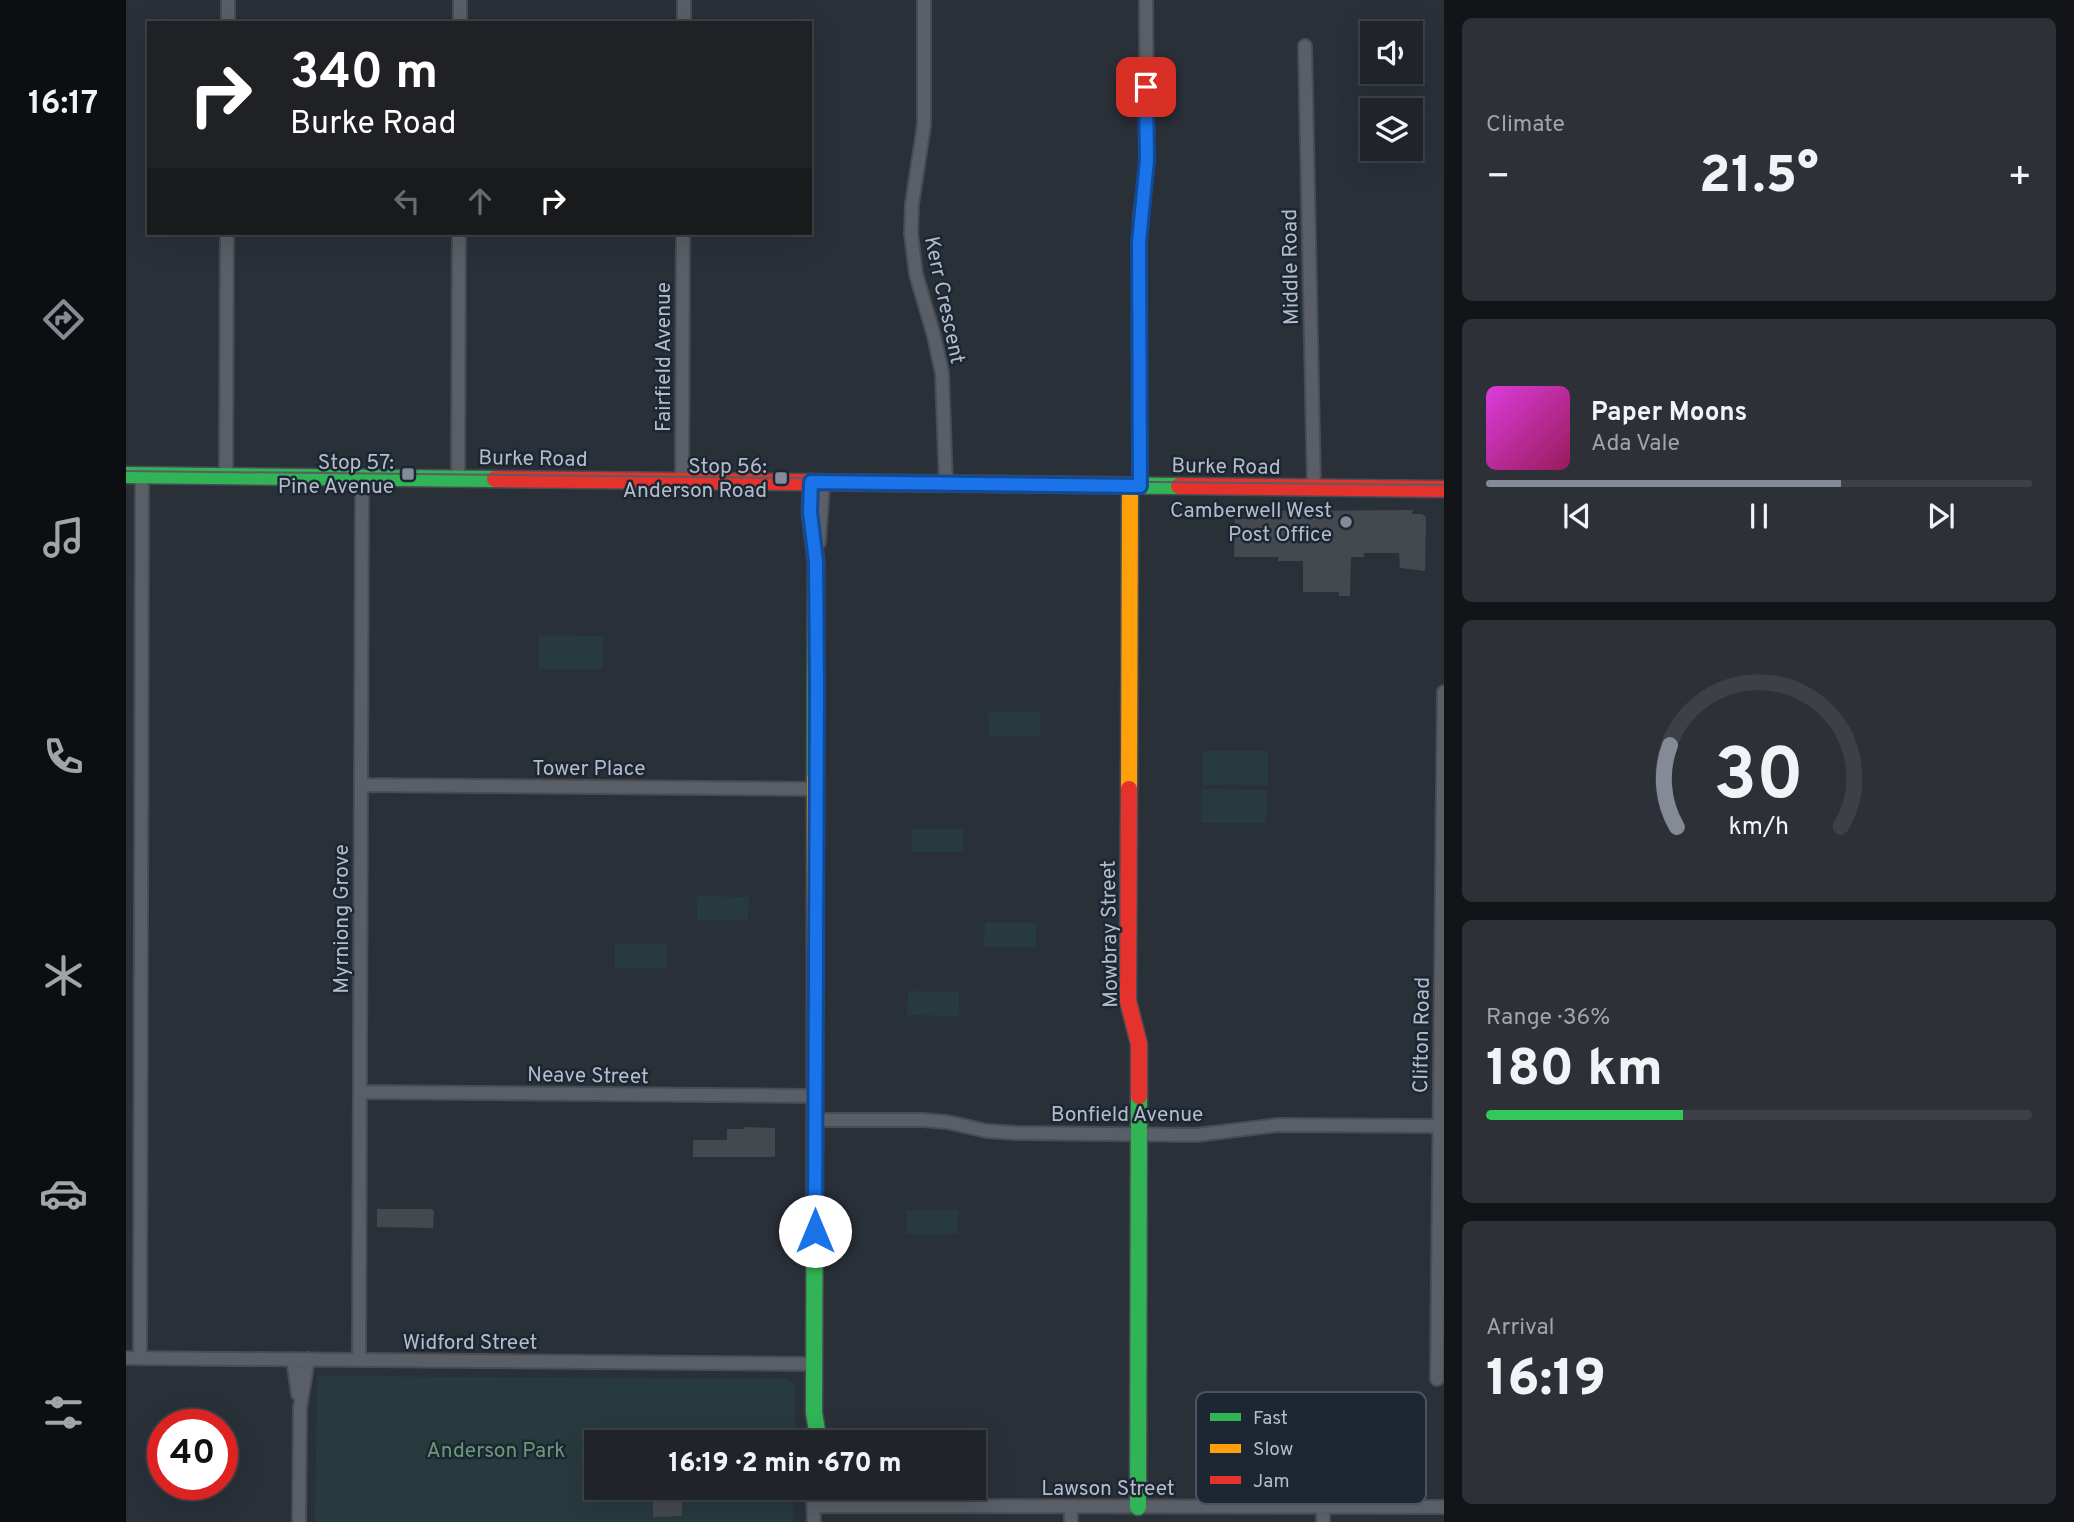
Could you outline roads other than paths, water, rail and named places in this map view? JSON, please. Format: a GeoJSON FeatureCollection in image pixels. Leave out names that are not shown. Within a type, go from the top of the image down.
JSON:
{"type":"FeatureCollection","features":[{"type":"Feature","properties":{"kind":"street"},"geometry":{"type":"LineString","coordinates":[[228,0],[228,21]]}},
{"type":"Feature","properties":{"kind":"street"},"geometry":{"type":"LineString","coordinates":[[460,0],[460,21]]}},
{"type":"Feature","properties":{"kind":"street"},"geometry":{"type":"LineString","coordinates":[[684,0],[684,21]]}},
{"type":"Feature","properties":{"kind":"street","name":"Kerr Crescent"},"geometry":{"type":"LineString","coordinates":[[924,0],[924,125],[912,204],[911,233],[916,274],[942,373],[946,484]]}},
{"type":"Feature","properties":{"kind":"street"},"geometry":{"type":"LineString","coordinates":[[1135,486],[1140,216],[1147,160],[1146,0]]}},
{"type":"Feature","properties":{"kind":"street","name":"Middle Road"},"geometry":{"type":"LineString","coordinates":[[1305,46],[1314,488]]}},
{"type":"Feature","properties":{"kind":"street"},"geometry":{"type":"LineString","coordinates":[[226,476],[227,235]]}},
{"type":"Feature","properties":{"kind":"street"},"geometry":{"type":"LineString","coordinates":[[458,478],[459,235]]}},
{"type":"Feature","properties":{"kind":"street","name":"Fairfield Avenue"},"geometry":{"type":"LineString","coordinates":[[682,481],[683,235]]}},
{"type":"Feature","properties":{"kind":"street"},"geometry":{"type":"LineString","coordinates":[[134,475],[140,1358]]}},
{"type":"Feature","properties":{"kind":"street","name":"Burke Road"},"geometry":{"type":"LineString","coordinates":[[134,475],[1444,489]]}},
{"type":"Feature","properties":{"kind":"street","name":"Myrniong Grove"},"geometry":{"type":"LineString","coordinates":[[359,1360],[362,477]]}},
{"type":"Feature","properties":{"kind":"street"},"geometry":{"type":"LineString","coordinates":[[811,1430],[814,1413],[817,789],[816,562],[810,512],[817,482]]}},
{"type":"Feature","properties":{"kind":"street","name":"Mowbray Street"},"geometry":{"type":"LineString","coordinates":[[1135,486],[1128,1001],[1139,1044],[1138,1507]]}},
{"type":"Feature","properties":{"kind":"street","name":"Clifton Road"},"geometry":{"type":"LineString","coordinates":[[1437,1379],[1442,1172],[1439,1126],[1444,692]]}},
{"type":"Feature","properties":{"kind":"street","name":"Tower Place"},"geometry":{"type":"LineString","coordinates":[[361,785],[817,789]]}},
{"type":"Feature","properties":{"kind":"street","name":"Neave Street"},"geometry":{"type":"LineString","coordinates":[[360,1091],[815,1096]]}},
{"type":"Feature","properties":{"kind":"street","name":"Bonfield Avenue"},"geometry":{"type":"LineString","coordinates":[[816,1120],[923,1120],[1001,1133],[1209,1134],[1278,1125],[1439,1126]]}},
{"type":"Feature","properties":{"kind":"street","name":"Widford Street"},"geometry":{"type":"LineString","coordinates":[[126,1358],[814,1364]]}},
{"type":"Feature","properties":{"kind":"street"},"geometry":{"type":"LineString","coordinates":[[293,1359],[300,1408],[299,1522]]}},
{"type":"Feature","properties":{"kind":"street"},"geometry":{"type":"LineString","coordinates":[[300,1408],[308,1359]]}},
{"type":"Feature","properties":{"kind":"street"},"geometry":{"type":"LineString","coordinates":[[814,1413],[817,1430]]}},
{"type":"Feature","properties":{"kind":"street"},"geometry":{"type":"LineString","coordinates":[[814,1500],[814,1522]]}},
{"type":"Feature","properties":{"kind":"street","name":"Lawson Street"},"geometry":{"type":"LineString","coordinates":[[814,1505],[1444,1507]]}},
{"type":"Feature","properties":{"kind":"street"},"geometry":{"type":"LineString","coordinates":[[1071,1507],[1071,1522]]}},
{"type":"Feature","properties":{"kind":"street"},"geometry":{"type":"LineString","coordinates":[[1323,1522],[1324,1507]]}},
{"type":"Feature","properties":{"kind":"tram line"},"geometry":{"type":"LineString","coordinates":[[126,471],[1444,485]]}},
{"type":"Feature","properties":{"kind":"place","name":"Stop 57: Pine Avenue"},"geometry":{"type":"Point","coordinates":[408,474]}},
{"type":"Feature","properties":{"kind":"place","name":"Stop 56: Anderson Road"},"geometry":{"type":"Point","coordinates":[781,478]}},
{"type":"Feature","properties":{"kind":"place","name":"Camberwell West Post Office"},"geometry":{"type":"Point","coordinates":[1346,522]}},
{"type":"Feature","properties":{"kind":"park label","name":"Anderson Park"},"geometry":{"type":"Point","coordinates":[496,1450]}}]}
